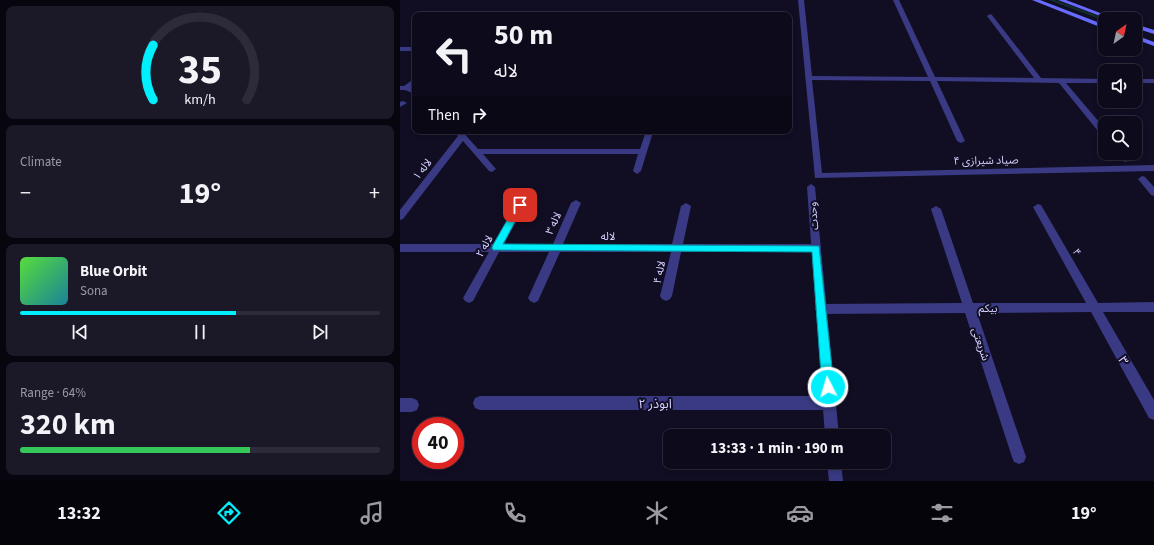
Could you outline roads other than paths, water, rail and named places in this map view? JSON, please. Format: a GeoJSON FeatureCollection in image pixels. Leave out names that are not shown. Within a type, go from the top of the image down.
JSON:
{"type":"FeatureCollection","features":[{"type":"Feature","properties":{"kind":"main road"},"geometry":{"type":"LineString","coordinates":[[1035,0],[1098,24]]}},
{"type":"Feature","properties":{"kind":"main road"},"geometry":{"type":"LineString","coordinates":[[1061,0],[1098,14]]}},
{"type":"Feature","properties":{"kind":"main road"},"geometry":{"type":"LineString","coordinates":[[1142,28],[1153,31]]}},
{"type":"Feature","properties":{"kind":"main road"},"geometry":{"type":"LineString","coordinates":[[1142,40],[1154,44]]}},
{"type":"Feature","properties":{"kind":"street"},"geometry":{"type":"LineString","coordinates":[[801,0],[808,78],[1098,81]]}},
{"type":"Feature","properties":{"kind":"street"},"geometry":{"type":"LineString","coordinates":[[896,0],[961,141]]}},
{"type":"Feature","properties":{"kind":"street"},"geometry":{"type":"LineString","coordinates":[[990,16],[1039,80]]}},
{"type":"Feature","properties":{"kind":"street"},"geometry":{"type":"LineString","coordinates":[[400,49],[412,49]]}},
{"type":"Feature","properties":{"kind":"street","name":"صیاد شیرازی ۴"},"geometry":{"type":"LineString","coordinates":[[808,78],[818,176],[1154,168]]}},
{"type":"Feature","properties":{"kind":"street"},"geometry":{"type":"LineString","coordinates":[[1060,80],[1098,126]]}},
{"type":"Feature","properties":{"kind":"street"},"geometry":{"type":"LineString","coordinates":[[1142,81],[1154,81]]}},
{"type":"Feature","properties":{"kind":"street"},"geometry":{"type":"LineString","coordinates":[[403,88],[412,82]]}},
{"type":"Feature","properties":{"kind":"street"},"geometry":{"type":"LineString","coordinates":[[460,134],[492,168]]}},
{"type":"Feature","properties":{"kind":"street","name":"لاله ۱"},"geometry":{"type":"LineString","coordinates":[[400,216],[460,134]]}},
{"type":"Feature","properties":{"kind":"street"},"geometry":{"type":"LineString","coordinates":[[637,171],[648,134]]}},
{"type":"Feature","properties":{"kind":"street"},"geometry":{"type":"LineString","coordinates":[[476,151],[643,152]]}},
{"type":"Feature","properties":{"kind":"street"},"geometry":{"type":"LineString","coordinates":[[1142,179],[1154,193]]}},
{"type":"Feature","properties":{"kind":"street","name":"وحدت"},"geometry":{"type":"LineString","coordinates":[[811,186],[831,429]]}},
{"type":"Feature","properties":{"kind":"street","name":"لاله ۳"},"geometry":{"type":"LineString","coordinates":[[534,298],[576,203]]}},
{"type":"Feature","properties":{"kind":"street","name":"لاله ۲"},"geometry":{"type":"LineString","coordinates":[[469,298],[520,205]]}},
{"type":"Feature","properties":{"kind":"street","name":"لاله ۴"},"geometry":{"type":"LineString","coordinates":[[666,296],[686,206]]}},
{"type":"Feature","properties":{"kind":"street","name":"۴"},"geometry":{"type":"LineString","coordinates":[[1038,207],[1095,308]]}},
{"type":"Feature","properties":{"kind":"street","name":"شریعتی"},"geometry":{"type":"LineString","coordinates":[[936,209],[1019,457]]}},
{"type":"Feature","properties":{"kind":"street","name":"لاله"},"geometry":{"type":"LineString","coordinates":[[400,248],[816,248]]}},
{"type":"Feature","properties":{"kind":"street","name":"بیکم"},"geometry":{"type":"LineString","coordinates":[[821,309],[1154,307]]}},
{"type":"Feature","properties":{"kind":"street","name":"۳"},"geometry":{"type":"LineString","coordinates":[[1095,308],[1154,413]]}},
{"type":"Feature","properties":{"kind":"street","name":"ابوذر ۲"},"geometry":{"type":"LineString","coordinates":[[480,403],[829,403]]}},
{"type":"Feature","properties":{"kind":"street"},"geometry":{"type":"LineString","coordinates":[[835,469],[836,481]]}}]}
